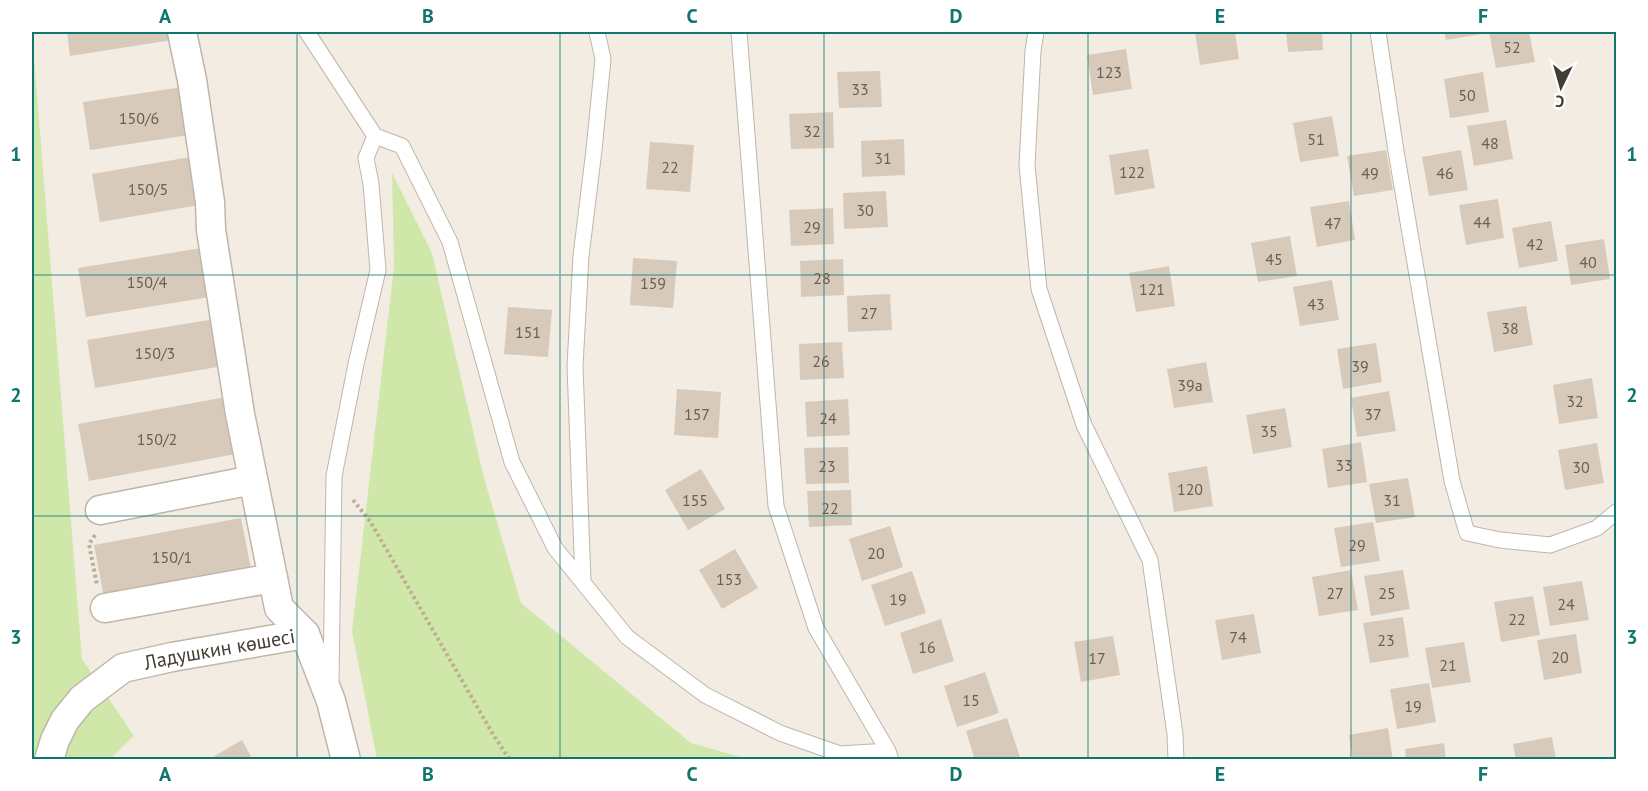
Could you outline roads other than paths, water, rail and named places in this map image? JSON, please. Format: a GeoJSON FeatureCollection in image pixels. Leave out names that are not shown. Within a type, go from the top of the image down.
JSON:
{"type":"FeatureCollection","features":[{"type":"Feature","properties":{"kind":"street"},"geometry":{"type":"LineString","coordinates":[[182,32],[192,80],[210,202],[211,230],[240,414],[279,609],[305,634]]}},
{"type":"Feature","properties":{"kind":"street"},"geometry":{"type":"LineString","coordinates":[[195,32],[217,209],[275,507],[305,634]]}},
{"type":"Feature","properties":{"kind":"street"},"geometry":{"type":"LineString","coordinates":[[100,510],[253,480]]}},
{"type":"Feature","properties":{"kind":"street"},"geometry":{"type":"LineString","coordinates":[[105,608],[273,578]]}},
{"type":"Feature","properties":{"kind":"street","name":"Ладушкин көшесі"},"geometry":{"type":"LineString","coordinates":[[49,759],[65,720],[82,699],[123,669],[172,657],[305,634],[331,701],[346,759]]}},
{"type":"Feature","properties":{"kind":"lane"},"geometry":{"type":"LineString","coordinates":[[307,32],[375,136],[402,146],[450,242],[512,462],[555,548],[627,637],[705,695],[780,734],[840,754],[889,755]]}},
{"type":"Feature","properties":{"kind":"lane"},"geometry":{"type":"LineString","coordinates":[[583,581],[575,366],[581,256],[603,58],[597,32]]}},
{"type":"Feature","properties":{"kind":"lane"},"geometry":{"type":"LineString","coordinates":[[739,32],[776,506],[816,628],[889,755]]}},
{"type":"Feature","properties":{"kind":"lane"},"geometry":{"type":"LineString","coordinates":[[1036,32],[1027,165],[1040,289],[1084,425],[1150,560],[1175,734],[1176,759]]}},
{"type":"Feature","properties":{"kind":"lane"},"geometry":{"type":"LineString","coordinates":[[1378,32],[1452,481],[1467,533],[1500,540],[1550,545],[1597,528],[1617,512]]}},
{"type":"Feature","properties":{"kind":"lane"},"geometry":{"type":"LineString","coordinates":[[331,701],[334,476],[356,364],[378,270],[371,184],[366,158],[375,136]]}}]}
